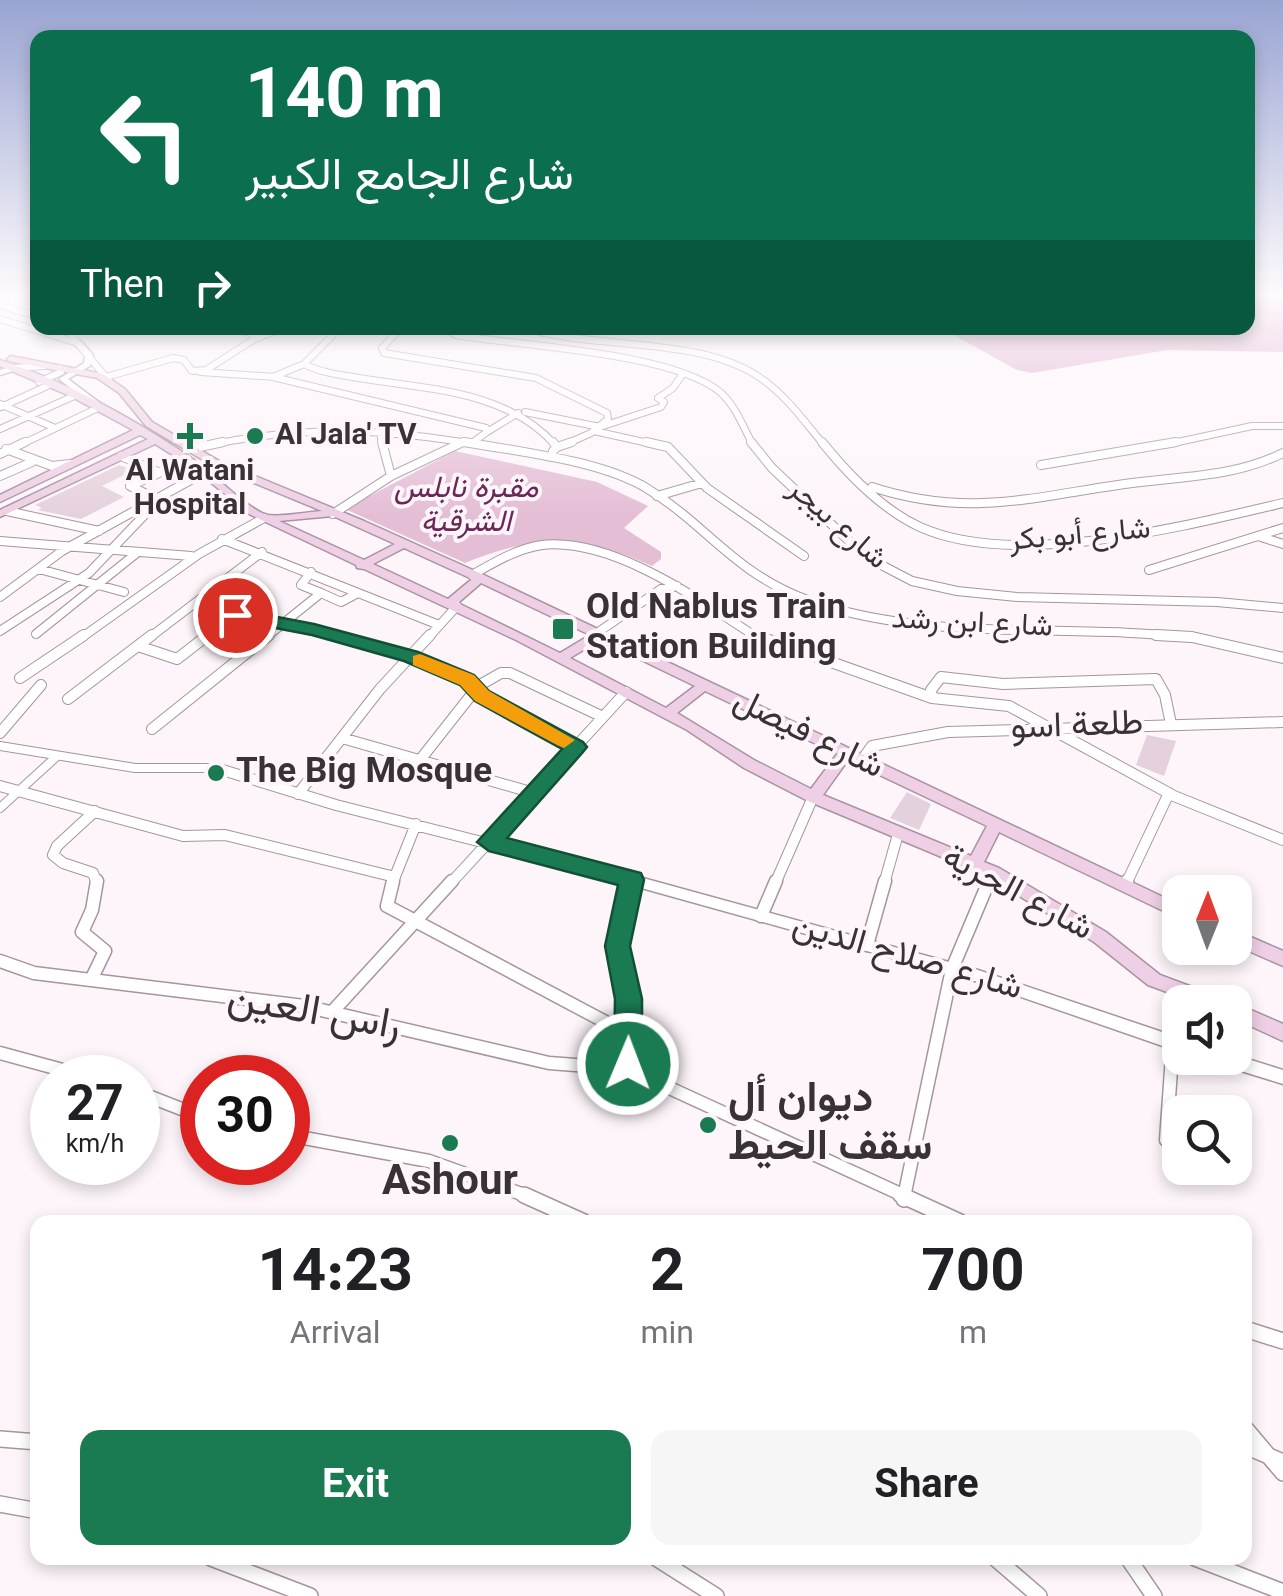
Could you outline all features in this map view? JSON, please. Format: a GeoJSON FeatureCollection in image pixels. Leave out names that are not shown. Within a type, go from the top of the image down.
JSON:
{"type":"FeatureCollection","features":[{"type":"Feature","properties":{"kind":"main road"},"geometry":{"type":"LineString","coordinates":[[9,366],[100,407],[155,440],[190,454]]}},
{"type":"Feature","properties":{"kind":"main road"},"geometry":{"type":"LineString","coordinates":[[48,366],[107,378],[149,424],[211,468]]}},
{"type":"Feature","properties":{"kind":"main road"},"geometry":{"type":"LineString","coordinates":[[6,496],[140,431]]}},
{"type":"Feature","properties":{"kind":"main road"},"geometry":{"type":"LineString","coordinates":[[3,513],[155,440]]}},
{"type":"Feature","properties":{"kind":"main road"},"geometry":{"type":"LineString","coordinates":[[105,448],[122,447],[126,449],[123,456]]}},
{"type":"Feature","properties":{"kind":"main road","name":"شارع فيصل"},"geometry":{"type":"LineString","coordinates":[[211,468],[479,573],[596,633],[1162,903]]}},
{"type":"Feature","properties":{"kind":"main road","name":"شارع الحرية"},"geometry":{"type":"LineString","coordinates":[[211,468],[236,503],[557,656],[813,798],[993,872],[1100,938],[1154,980],[1167,985]]}},
{"type":"Feature","properties":{"kind":"main road"},"geometry":{"type":"LineString","coordinates":[[54,473],[76,477]]}},
{"type":"Feature","properties":{"kind":"main road"},"geometry":{"type":"LineString","coordinates":[[6,496],[30,500]]}},
{"type":"Feature","properties":{"kind":"main road"},"geometry":{"type":"LineString","coordinates":[[264,518],[295,511],[302,505],[298,499]]}},
{"type":"Feature","properties":{"kind":"main road"},"geometry":{"type":"LineString","coordinates":[[264,518],[333,514]]}},
{"type":"Feature","properties":{"kind":"main road"},"geometry":{"type":"LineString","coordinates":[[359,564],[401,543]]}},
{"type":"Feature","properties":{"kind":"main road"},"geometry":{"type":"LineString","coordinates":[[454,604],[479,573]]}},
{"type":"Feature","properties":{"kind":"main road"},"geometry":{"type":"LineString","coordinates":[[557,656],[596,633]]}},
{"type":"Feature","properties":{"kind":"main road"},"geometry":{"type":"LineString","coordinates":[[667,714],[704,685]]}},
{"type":"Feature","properties":{"kind":"main road"},"geometry":{"type":"LineString","coordinates":[[813,798],[846,752]]}},
{"type":"Feature","properties":{"kind":"main road"},"geometry":{"type":"LineString","coordinates":[[975,864],[996,823]]}},
{"type":"Feature","properties":{"kind":"main road"},"geometry":{"type":"LineString","coordinates":[[1252,945],[1283,959]]}},
{"type":"Feature","properties":{"kind":"main road"},"geometry":{"type":"LineString","coordinates":[[1252,1019],[1283,1033]]}},
{"type":"Feature","properties":{"kind":"street"},"geometry":{"type":"LineString","coordinates":[[0,373],[37,366]]}},
{"type":"Feature","properties":{"kind":"street"},"geometry":{"type":"LineString","coordinates":[[2,450],[100,407],[64,380],[82,366]]}},
{"type":"Feature","properties":{"kind":"street"},"geometry":{"type":"LineString","coordinates":[[91,366],[107,378]]}},
{"type":"Feature","properties":{"kind":"street"},"geometry":{"type":"LineString","coordinates":[[97,366],[107,378]]}},
{"type":"Feature","properties":{"kind":"street"},"geometry":{"type":"LineString","coordinates":[[107,378],[143,366]]}},
{"type":"Feature","properties":{"kind":"street"},"geometry":{"type":"LineString","coordinates":[[188,366],[192,371],[275,378],[482,426],[487,432]]}},
{"type":"Feature","properties":{"kind":"street"},"geometry":{"type":"LineString","coordinates":[[201,372],[210,366]]}},
{"type":"Feature","properties":{"kind":"street"},"geometry":{"type":"LineString","coordinates":[[275,378],[277,372],[296,366]]}},
{"type":"Feature","properties":{"kind":"street"},"geometry":{"type":"LineString","coordinates":[[314,366],[666,445],[702,483],[804,556]]}},
{"type":"Feature","properties":{"kind":"street"},"geometry":{"type":"LineString","coordinates":[[466,366],[536,378],[606,411],[608,416],[597,429]]}},
{"type":"Feature","properties":{"kind":"street","name":"شارع بيجر"},"geometry":{"type":"LineString","coordinates":[[633,366],[682,375],[707,384],[727,398],[765,462],[824,514],[851,545],[899,576],[950,590],[1003,596],[1220,601],[1283,608]]}},
{"type":"Feature","properties":{"kind":"street","name":"شارع أبو بكر"},"geometry":{"type":"LineString","coordinates":[[739,366],[788,405],[842,465],[892,512],[990,544],[1096,540],[1283,503]]}},
{"type":"Feature","properties":{"kind":"street"},"geometry":{"type":"LineString","coordinates":[[1,406],[61,372],[60,368]]}},
{"type":"Feature","properties":{"kind":"street"},"geometry":{"type":"LineString","coordinates":[[546,458],[557,446],[661,407],[664,402],[658,398],[668,393],[682,375]]}},
{"type":"Feature","properties":{"kind":"street"},"geometry":{"type":"LineString","coordinates":[[335,393],[356,377]]}},
{"type":"Feature","properties":{"kind":"street"},"geometry":{"type":"LineString","coordinates":[[0,429],[74,396]]}},
{"type":"Feature","properties":{"kind":"street"},"geometry":{"type":"LineString","coordinates":[[1,406],[54,428]]}},
{"type":"Feature","properties":{"kind":"street"},"geometry":{"type":"LineString","coordinates":[[504,408],[529,417],[557,446]]}},
{"type":"Feature","properties":{"kind":"street"},"geometry":{"type":"LineString","coordinates":[[333,514],[391,476],[468,442],[518,413]]}},
{"type":"Feature","properties":{"kind":"street"},"geometry":{"type":"LineString","coordinates":[[1041,465],[1111,456],[1252,426],[1283,426]]}},
{"type":"Feature","properties":{"kind":"street"},"geometry":{"type":"LineString","coordinates":[[379,430],[391,476]]}},
{"type":"Feature","properties":{"kind":"street","name":"شارع ابن رشد"},"geometry":{"type":"LineString","coordinates":[[159,472],[190,454],[281,431],[379,430],[468,442],[546,458],[646,488],[735,562],[797,596],[854,615],[900,622],[1192,636],[1283,658]]}},
{"type":"Feature","properties":{"kind":"street"},"geometry":{"type":"LineString","coordinates":[[2,450],[38,463],[73,463]]}},
{"type":"Feature","properties":{"kind":"street"},"geometry":{"type":"LineString","coordinates":[[866,484],[896,497],[944,506],[1016,503],[1134,483],[1216,476],[1283,453]]}},
{"type":"Feature","properties":{"kind":"street"},"geometry":{"type":"LineString","coordinates":[[123,456],[159,472]]}},
{"type":"Feature","properties":{"kind":"street"},"geometry":{"type":"LineString","coordinates":[[38,463],[54,473]]}},
{"type":"Feature","properties":{"kind":"street"},"geometry":{"type":"LineString","coordinates":[[0,476],[38,463]]}},
{"type":"Feature","properties":{"kind":"street"},"geometry":{"type":"LineString","coordinates":[[0,596],[72,546],[211,468]]}},
{"type":"Feature","properties":{"kind":"street"},"geometry":{"type":"LineString","coordinates":[[158,501],[130,486],[159,472]]}},
{"type":"Feature","properties":{"kind":"street"},"geometry":{"type":"LineString","coordinates":[[657,496],[702,483]]}},
{"type":"Feature","properties":{"kind":"street"},"geometry":{"type":"LineString","coordinates":[[0,631],[80,580],[158,501]]}},
{"type":"Feature","properties":{"kind":"street"},"geometry":{"type":"LineString","coordinates":[[3,513],[100,531]]}},
{"type":"Feature","properties":{"kind":"street"},"geometry":{"type":"LineString","coordinates":[[20,678],[60,654],[192,556],[264,518]]}},
{"type":"Feature","properties":{"kind":"street"},"geometry":{"type":"LineString","coordinates":[[1149,570],[1201,557],[1236,539],[1260,537],[1283,528]]}},
{"type":"Feature","properties":{"kind":"street"},"geometry":{"type":"LineString","coordinates":[[1260,537],[1283,544]]}},
{"type":"Feature","properties":{"kind":"street"},"geometry":{"type":"LineString","coordinates":[[221,538],[311,572],[385,608],[439,625]]}},
{"type":"Feature","properties":{"kind":"street"},"geometry":{"type":"LineString","coordinates":[[0,541],[192,556]]}},
{"type":"Feature","properties":{"kind":"street"},"geometry":{"type":"LineString","coordinates":[[0,552],[10,543]]}},
{"type":"Feature","properties":{"kind":"street"},"geometry":{"type":"LineString","coordinates":[[479,573],[522,549],[559,545],[650,569],[760,638],[932,698],[1009,706],[1169,793],[1283,840]]}},
{"type":"Feature","properties":{"kind":"street"},"geometry":{"type":"LineString","coordinates":[[36,634],[139,551]]}},
{"type":"Feature","properties":{"kind":"street"},"geometry":{"type":"LineString","coordinates":[[68,699],[262,552]]}},
{"type":"Feature","properties":{"kind":"street"},"geometry":{"type":"LineString","coordinates":[[40,569],[124,592]]}},
{"type":"Feature","properties":{"kind":"street"},"geometry":{"type":"LineString","coordinates":[[311,572],[301,584],[341,602],[357,594]]}},
{"type":"Feature","properties":{"kind":"street"},"geometry":{"type":"LineString","coordinates":[[596,633],[662,588],[677,586]]}},
{"type":"Feature","properties":{"kind":"street"},"geometry":{"type":"LineString","coordinates":[[152,729],[321,593]]}},
{"type":"Feature","properties":{"kind":"street"},"geometry":{"type":"LineString","coordinates":[[200,599],[201,606],[411,656],[467,680],[473,689],[576,747]]}},
{"type":"Feature","properties":{"kind":"street"},"geometry":{"type":"LineString","coordinates":[[298,794],[454,604]]}},
{"type":"Feature","properties":{"kind":"street"},"geometry":{"type":"LineString","coordinates":[[138,646],[177,659],[235,615]]}},
{"type":"Feature","properties":{"kind":"street"},"geometry":{"type":"LineString","coordinates":[[420,760],[473,689],[508,672],[603,718]]}},
{"type":"Feature","properties":{"kind":"street"},"geometry":{"type":"LineString","coordinates":[[932,698],[931,690],[941,677],[1003,684],[1156,680],[1165,695],[1171,724]]}},
{"type":"Feature","properties":{"kind":"street"},"geometry":{"type":"LineString","coordinates":[[0,732],[41,685]]}},
{"type":"Feature","properties":{"kind":"street"},"geometry":{"type":"LineString","coordinates":[[332,1012],[626,692]]}},
{"type":"Feature","properties":{"kind":"street","name":"طلعة اسو"},"geometry":{"type":"LineString","coordinates":[[862,760],[872,746],[948,732],[1283,722]]}},
{"type":"Feature","properties":{"kind":"street"},"geometry":{"type":"LineString","coordinates":[[342,738],[534,793]]}},
{"type":"Feature","properties":{"kind":"street"},"geometry":{"type":"LineString","coordinates":[[0,746],[136,768],[216,768],[298,794],[632,880],[618,946],[628,999],[628,1069],[943,1215]]}},
{"type":"Feature","properties":{"kind":"street"},"geometry":{"type":"LineString","coordinates":[[0,808],[56,756]]}},
{"type":"Feature","properties":{"kind":"street"},"geometry":{"type":"LineString","coordinates":[[0,786],[188,837],[225,835],[395,877]]}},
{"type":"Feature","properties":{"kind":"street"},"geometry":{"type":"LineString","coordinates":[[1125,885],[1169,793]]}},
{"type":"Feature","properties":{"kind":"street"},"geometry":{"type":"LineString","coordinates":[[761,916],[813,798]]}},
{"type":"Feature","properties":{"kind":"street"},"geometry":{"type":"LineString","coordinates":[[90,980],[105,956],[103,946],[82,932],[96,897],[98,878],[93,871],[57,861],[53,855],[57,846],[95,811]]}},
{"type":"Feature","properties":{"kind":"street"},"geometry":{"type":"LineString","coordinates":[[416,824],[387,906],[628,1034]]}},
{"type":"Feature","properties":{"kind":"street"},"geometry":{"type":"LineString","coordinates":[[867,945],[898,834]]}},
{"type":"Feature","properties":{"kind":"street"},"geometry":{"type":"LineString","coordinates":[[904,1199],[952,969],[993,872]]}},
{"type":"Feature","properties":{"kind":"street","name":"شارع صلاح الدين"},"geometry":{"type":"LineString","coordinates":[[632,880],[952,969],[1162,1039]]}},
{"type":"Feature","properties":{"kind":"street","name":"راس العين"},"geometry":{"type":"LineString","coordinates":[[0,961],[34,973],[332,1012],[549,1063],[628,1069]]}},
{"type":"Feature","properties":{"kind":"street"},"geometry":{"type":"LineString","coordinates":[[0,1053],[30,1061]]}},
{"type":"Feature","properties":{"kind":"street"},"geometry":{"type":"LineString","coordinates":[[1252,1068],[1283,1077]]}},
{"type":"Feature","properties":{"kind":"street"},"geometry":{"type":"LineString","coordinates":[[310,1139],[429,1160],[569,1215]]}},
{"type":"Feature","properties":{"kind":"street"},"geometry":{"type":"LineString","coordinates":[[1252,1331],[1283,1341]]}},
{"type":"Feature","properties":{"kind":"street"},"geometry":{"type":"LineString","coordinates":[[1252,1435],[1283,1473]]}},
{"type":"Feature","properties":{"kind":"street"},"geometry":{"type":"LineString","coordinates":[[0,1439],[30,1441]]}},
{"type":"Feature","properties":{"kind":"street"},"geometry":{"type":"LineString","coordinates":[[1252,1449],[1275,1459]]}},
{"type":"Feature","properties":{"kind":"street"},"geometry":{"type":"LineString","coordinates":[[0,1504],[30,1510]]}},
{"type":"Feature","properties":{"kind":"street"},"geometry":{"type":"LineString","coordinates":[[229,1565],[310,1596]]}},
{"type":"Feature","properties":{"kind":"street"},"geometry":{"type":"LineString","coordinates":[[667,1565],[716,1596]]}},
{"type":"Feature","properties":{"kind":"street"},"geometry":{"type":"LineString","coordinates":[[1003,1565],[1039,1596]]}},
{"type":"Feature","properties":{"kind":"street"},"geometry":{"type":"LineString","coordinates":[[1133,1565],[1154,1596]]}},
{"type":"Feature","properties":{"kind":"street"},"geometry":{"type":"LineString","coordinates":[[1214,1565],[1283,1592]]}},
{"type":"Feature","properties":{"kind":"green space","name":"مقبرة نابلس الشرقية"},"geometry":{"type":"Polygon","coordinates":[[[455,451],[597,482],[648,506],[624,528],[661,552],[661,559],[652,566],[603,548],[558,542],[514,547],[465,563],[345,509],[455,451]]]}},
{"type":"Feature","properties":{"kind":"shaded area"},"geometry":{"type":"Polygon","coordinates":[[[1011,366],[1070,366],[1032,373],[1011,366]]]}},
{"type":"Feature","properties":{"kind":"building"},"geometry":{"type":"Polygon","coordinates":[[[119,465],[134,470],[102,486],[124,497],[81,519],[38,510],[42,508],[35,505],[119,465]]]}},
{"type":"Feature","properties":{"kind":"building"},"geometry":{"type":"Polygon","coordinates":[[[1147,735],[1176,741],[1164,776],[1136,765],[1147,735]]]}},
{"type":"Feature","properties":{"kind":"building"},"geometry":{"type":"Polygon","coordinates":[[[907,792],[931,804],[919,830],[890,818],[907,792]]]}},
{"type":"Feature","properties":{"kind":"slow traffic"},"geometry":{"type":"LineString","coordinates":[[420,660],[467,680],[482,696],[564,740]]}},
{"type":"Feature","properties":{"kind":"place","name":"Al Watani Hospital"},"geometry":{"type":"Point","coordinates":[190,436]}},
{"type":"Feature","properties":{"kind":"place","name":"Al Jala' TV"},"geometry":{"type":"Point","coordinates":[255,436]}},
{"type":"Feature","properties":{"kind":"place","name":"Old Nablus Train Station Building"},"geometry":{"type":"Point","coordinates":[563,629]}},
{"type":"Feature","properties":{"kind":"place","name":"The Big Mosque"},"geometry":{"type":"Point","coordinates":[216,773]}},
{"type":"Feature","properties":{"kind":"place","name":"ديوان أل سقف الحيط"},"geometry":{"type":"Point","coordinates":[708,1125]}},
{"type":"Feature","properties":{"kind":"place","name":"Ashour"},"geometry":{"type":"Point","coordinates":[450,1143]}},
{"type":"Feature","properties":{"kind":"route"},"geometry":{"type":"LineString","coordinates":[[235,615],[314,630],[411,656],[467,680],[482,696],[576,747],[489,842],[632,880],[618,946],[628,999],[628,1064]]}}]}
